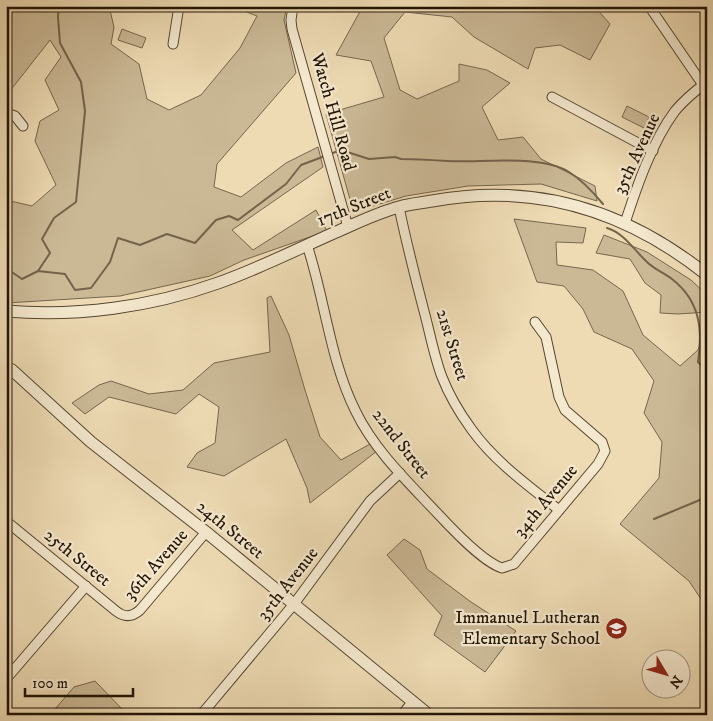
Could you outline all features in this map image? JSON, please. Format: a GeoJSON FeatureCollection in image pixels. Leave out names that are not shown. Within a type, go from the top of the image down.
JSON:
{"type":"FeatureCollection","features":[{"type":"Feature","properties":{"kind":"street"},"geometry":{"type":"LineString","coordinates":[[173,44],[179,6]]}},
{"type":"Feature","properties":{"kind":"street","name":"Watch Hill Road"},"geometry":{"type":"LineString","coordinates":[[293,6],[292,29],[348,227]]}},
{"type":"Feature","properties":{"kind":"street"},"geometry":{"type":"LineString","coordinates":[[649,6],[705,84]]}},
{"type":"Feature","properties":{"kind":"street","name":"35th Avenue"},"geometry":{"type":"LineString","coordinates":[[624,223],[653,150],[665,127],[688,97],[705,84]]}},
{"type":"Feature","properties":{"kind":"street"},"geometry":{"type":"LineString","coordinates":[[552,97],[653,150]]}},
{"type":"Feature","properties":{"kind":"street"},"geometry":{"type":"LineString","coordinates":[[6,113],[15,116],[23,126]]}},
{"type":"Feature","properties":{"kind":"street","name":"17th Street"},"geometry":{"type":"LineString","coordinates":[[6,311],[52,313],[97,310],[170,298],[244,274],[348,227],[399,207],[472,194],[528,196],[590,209],[624,223],[664,244],[707,275]]}},
{"type":"Feature","properties":{"kind":"street","name":"21st Street"},"geometry":{"type":"LineString","coordinates":[[399,207],[408,253],[442,378],[452,397],[472,430],[484,444],[514,474],[560,510]]}},
{"type":"Feature","properties":{"kind":"street","name":"22nd Street"},"geometry":{"type":"LineString","coordinates":[[307,245],[315,268],[340,372],[363,425],[400,472],[462,538],[490,563],[496,567],[506,568]]}},
{"type":"Feature","properties":{"kind":"street"},"geometry":{"type":"LineString","coordinates":[[6,322],[11,318],[32,312]]}},
{"type":"Feature","properties":{"kind":"street","name":"34th Avenue"},"geometry":{"type":"LineString","coordinates":[[506,568],[514,564],[560,510],[598,464],[605,451],[602,442],[565,410],[559,397],[546,337],[535,322]]}},
{"type":"Feature","properties":{"kind":"street","name":"24th Street"},"geometry":{"type":"LineString","coordinates":[[6,357],[9,368],[91,442],[206,532],[429,715]]}},
{"type":"Feature","properties":{"kind":"street","name":"35th Avenue"},"geometry":{"type":"LineString","coordinates":[[200,715],[294,604],[370,501],[400,472]]}},
{"type":"Feature","properties":{"kind":"street","name":"25th Street"},"geometry":{"type":"LineString","coordinates":[[6,521],[121,614],[128,616]]}},
{"type":"Feature","properties":{"kind":"street","name":"36th Avenue"},"geometry":{"type":"LineString","coordinates":[[128,616],[140,610],[206,532]]}},
{"type":"Feature","properties":{"kind":"street"},"geometry":{"type":"LineString","coordinates":[[6,679],[86,586]]}},
{"type":"Feature","properties":{"kind":"street"},"geometry":{"type":"LineString","coordinates":[[402,715],[413,702]]}},
{"type":"Feature","properties":{"kind":"shaded area"},"geometry":{"type":"Polygon","coordinates":[[[6,6],[109,6],[114,27],[111,44],[139,64],[147,99],[169,110],[201,95],[240,48],[257,16],[239,9],[237,6],[287,6],[284,20],[296,73],[217,164],[214,187],[241,197],[286,163],[318,147],[323,167],[232,230],[253,250],[316,210],[327,231],[244,260],[210,276],[120,296],[6,303],[6,275],[8,266],[6,265],[6,200],[32,206],[56,185],[35,141],[40,121],[59,110],[45,80],[61,57],[50,40],[6,96],[6,6]]]}},
{"type":"Feature","properties":{"kind":"shaded area"},"geometry":{"type":"Polygon","coordinates":[[[363,6],[574,6],[576,9],[583,6],[594,6],[610,24],[590,60],[560,45],[535,48],[528,69],[474,37],[452,17],[405,12],[384,38],[400,90],[417,99],[459,81],[459,64],[487,70],[510,83],[482,107],[498,140],[523,137],[541,159],[595,186],[597,201],[541,184],[468,186],[406,196],[363,209],[351,203],[326,114],[384,97],[371,61],[336,55],[363,6]]]}},
{"type":"Feature","properties":{"kind":"shaded area"},"geometry":{"type":"Polygon","coordinates":[[[122,29],[146,38],[142,48],[118,40],[122,29]]]}},
{"type":"Feature","properties":{"kind":"shaded area"},"geometry":{"type":"Polygon","coordinates":[[[627,106],[649,117],[644,128],[622,117],[627,106]]]}},
{"type":"Feature","properties":{"kind":"shaded area"},"geometry":{"type":"Polygon","coordinates":[[[514,219],[586,228],[583,243],[556,242],[557,265],[593,270],[623,291],[643,335],[680,366],[698,350],[704,331],[707,330],[707,608],[689,581],[620,524],[659,478],[662,442],[644,413],[654,381],[632,349],[594,332],[583,309],[564,286],[537,282],[514,219]]]}},
{"type":"Feature","properties":{"kind":"shaded area"},"geometry":{"type":"Polygon","coordinates":[[[604,235],[647,252],[691,280],[707,295],[707,312],[660,313],[661,295],[645,283],[630,259],[596,253],[604,235]]]}},
{"type":"Feature","properties":{"kind":"shaded area"},"geometry":{"type":"Polygon","coordinates":[[[271,296],[289,335],[320,437],[341,460],[370,444],[377,451],[310,503],[307,488],[286,439],[224,476],[187,467],[197,453],[215,443],[219,407],[199,394],[176,414],[109,397],[85,414],[72,403],[99,385],[111,381],[149,394],[183,390],[214,363],[270,352],[267,298],[271,296]]]}},
{"type":"Feature","properties":{"kind":"shaded area"},"geometry":{"type":"Polygon","coordinates":[[[404,539],[420,550],[427,569],[471,602],[516,631],[485,672],[434,635],[442,616],[387,555],[404,539]]]}},
{"type":"Feature","properties":{"kind":"shaded area"},"geometry":{"type":"Polygon","coordinates":[[[95,681],[123,710],[120,715],[50,715],[74,687],[95,681]]]}},
{"type":"Feature","properties":{"kind":"waterway"},"geometry":{"type":"LineString","coordinates":[[38,271],[50,253],[42,239],[54,218],[76,202],[85,111],[81,82],[60,43],[59,6]]}},
{"type":"Feature","properties":{"kind":"waterway"},"geometry":{"type":"LineString","coordinates":[[330,154],[341,150],[369,159],[395,157],[401,159],[447,161],[510,160],[542,163],[557,166],[574,175],[603,204]]}},
{"type":"Feature","properties":{"kind":"waterway"},"geometry":{"type":"LineString","coordinates":[[6,268],[22,279],[38,271],[65,274],[75,290],[91,288],[110,262],[118,238],[140,245],[167,234],[195,243],[216,220],[229,216],[238,220],[286,184],[301,165],[325,156]]}},
{"type":"Feature","properties":{"kind":"waterway"},"geometry":{"type":"LineString","coordinates":[[607,228],[624,238],[647,262],[672,279],[689,297],[694,306],[699,327],[698,362],[707,371]]}},
{"type":"Feature","properties":{"kind":"waterway"},"geometry":{"type":"LineString","coordinates":[[654,519],[707,497]]}},
{"type":"Feature","properties":{"kind":"waterway"},"geometry":{"type":"LineString","coordinates":[[71,715],[76,710]]}},
{"type":"Feature","properties":{"kind":"place","name":"Immanuel Lutheran Elementary School"},"geometry":{"type":"Point","coordinates":[616,628]}}]}
